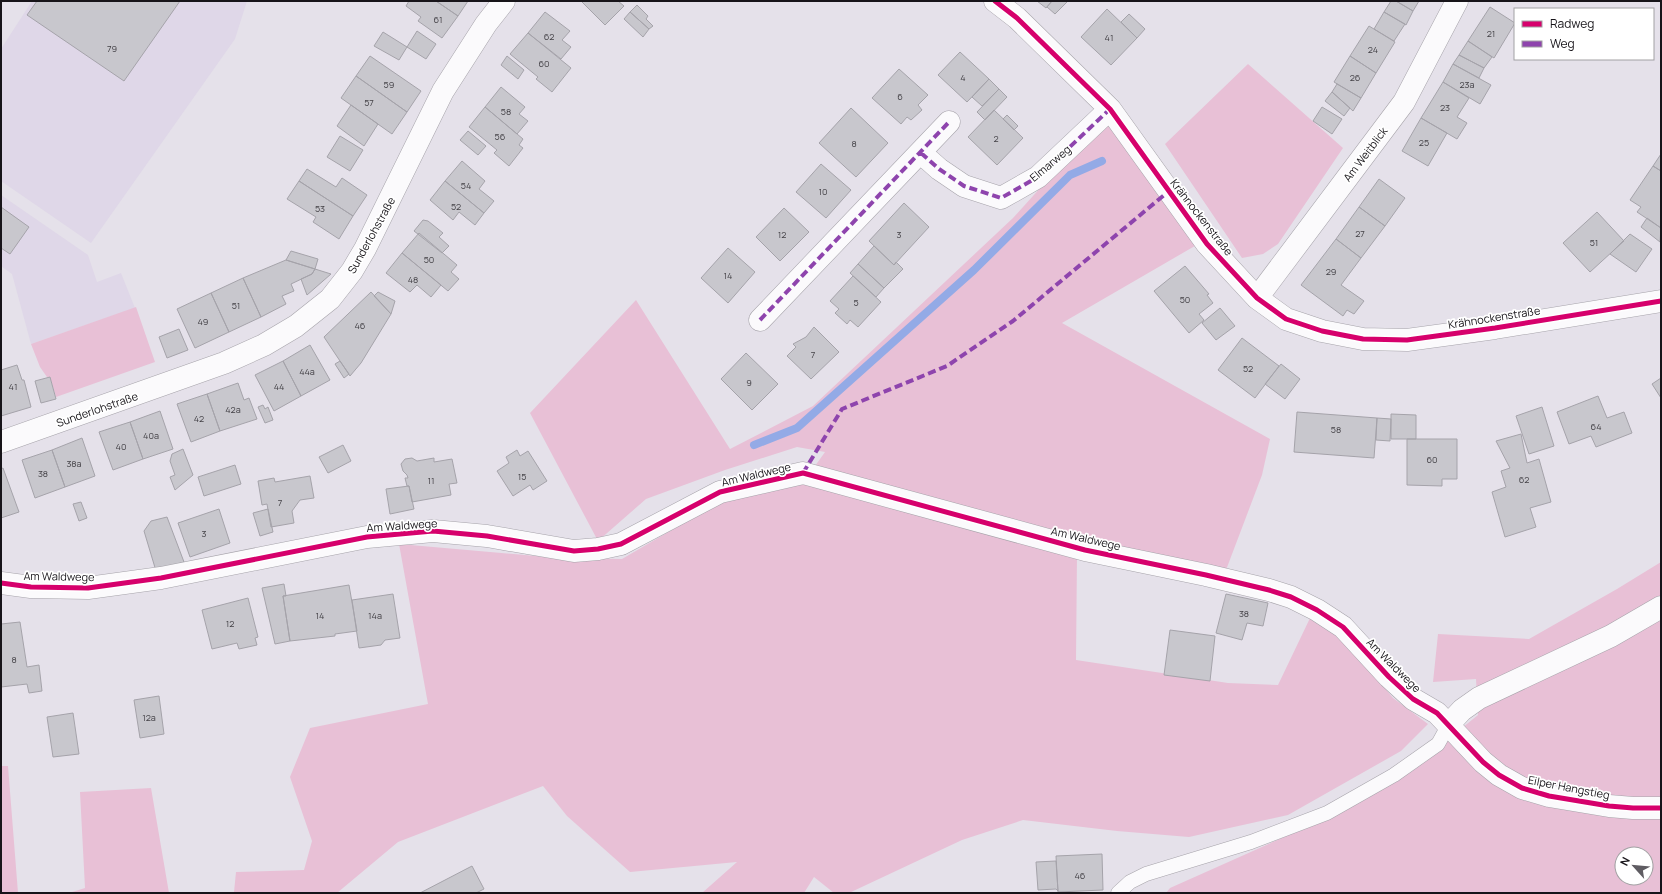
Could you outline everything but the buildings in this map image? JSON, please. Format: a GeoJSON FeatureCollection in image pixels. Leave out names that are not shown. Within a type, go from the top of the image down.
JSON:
{"type":"FeatureCollection","features":[{"type":"Feature","properties":{"kind":"street","name":"Sunderlohstraße"},"geometry":{"type":"LineString","coordinates":[[1,442],[224,363],[264,344],[296,326],[330,299],[352,272],[365,249],[443,91],[486,24],[504,1]]}},
{"type":"Feature","properties":{"kind":"street","name":"Krähnockenstraße"},"geometry":{"type":"LineString","coordinates":[[995,1],[1017,18],[1110,109],[1207,244],[1257,298],[1286,319],[1322,331],[1363,339],[1406,340],[1495,328],[1659,298]]}},
{"type":"Feature","properties":{"kind":"street","name":"Am Weitblick"},"geometry":{"type":"LineString","coordinates":[[1257,298],[1404,102],[1457,1]]}},
{"type":"Feature","properties":{"kind":"street","name":"Elmarweg"},"geometry":{"type":"LineString","coordinates":[[921,153],[939,169],[964,186],[1001,198],[1038,177],[1110,109]]}},
{"type":"Feature","properties":{"kind":"street"},"geometry":{"type":"LineString","coordinates":[[760,320],[949,122]]}},
{"type":"Feature","properties":{"kind":"street","name":"Am Waldwege"},"geometry":{"type":"LineString","coordinates":[[1,583],[31,587],[88,588],[161,578],[367,537],[433,531],[495,537],[574,551],[598,549],[621,544],[720,492],[803,473],[1085,550],[1206,575],[1269,590],[1291,597],[1317,610],[1343,626],[1389,677],[1413,699],[1437,713],[1449,724]]}},
{"type":"Feature","properties":{"kind":"street"},"geometry":{"type":"LineString","coordinates":[[1449,724],[1462,710],[1479,698],[1611,636],[1661,607]]}},
{"type":"Feature","properties":{"kind":"street","name":"Eilper Hangstieg"},"geometry":{"type":"LineString","coordinates":[[1449,724],[1462,741],[1483,762],[1499,776],[1522,788],[1549,796],[1609,806],[1661,808]]}},
{"type":"Feature","properties":{"kind":"lane"},"geometry":{"type":"LineString","coordinates":[[1118,893],[1130,882],[1146,874],[1251,842],[1327,813],[1394,775],[1438,744],[1449,724]]}},
{"type":"Feature","properties":{"kind":"shaded area"},"geometry":{"type":"Polygon","coordinates":[[[32,1],[247,1],[235,39],[91,243],[1,181],[1,49],[32,1]]]}},
{"type":"Feature","properties":{"kind":"shaded area"},"geometry":{"type":"Polygon","coordinates":[[[1248,64],[1343,148],[1278,244],[1263,254],[1242,258],[1165,144],[1248,64]]]}},
{"type":"Feature","properties":{"kind":"shaded area"},"geometry":{"type":"Polygon","coordinates":[[[1109,120],[1200,243],[1062,323],[1270,439],[1262,475],[1226,570],[1077,555],[1076,660],[1228,683],[1278,685],[1311,616],[1352,648],[1393,698],[1428,724],[1401,751],[1288,815],[1189,837],[1117,831],[1023,820],[962,840],[849,893],[834,893],[814,877],[804,893],[702,893],[737,862],[630,872],[567,816],[543,786],[398,842],[337,893],[232,893],[234,892],[236,872],[304,870],[312,841],[290,777],[310,728],[428,704],[399,544],[558,558],[622,559],[718,503],[805,480],[825,452],[797,447],[725,470],[646,499],[598,541],[530,413],[636,300],[730,449],[813,406],[1013,218],[1042,186],[1109,120]]]}},
{"type":"Feature","properties":{"kind":"shaded area"},"geometry":{"type":"Polygon","coordinates":[[[1,195],[88,255],[97,282],[121,273],[135,308],[31,344],[12,274],[1,266],[1,195]]]}},
{"type":"Feature","properties":{"kind":"shaded area"},"geometry":{"type":"Polygon","coordinates":[[[136,307],[155,362],[56,397],[50,377],[47,377],[40,367],[31,344],[136,307]]]}},
{"type":"Feature","properties":{"kind":"shaded area"},"geometry":{"type":"Polygon","coordinates":[[[1661,562],[1661,893],[1166,893],[1170,888],[1340,812],[1421,761],[1478,715],[1476,679],[1433,682],[1438,634],[1529,639],[1661,562]]]}},
{"type":"Feature","properties":{"kind":"shaded area"},"geometry":{"type":"Polygon","coordinates":[[[1,766],[8,766],[18,893],[1,893],[1,766]]]}},
{"type":"Feature","properties":{"kind":"shaded area"},"geometry":{"type":"Polygon","coordinates":[[[151,788],[169,893],[69,893],[85,888],[80,792],[151,788]]]}},
{"type":"Feature","properties":{"kind":"waterway"},"geometry":{"type":"LineString","coordinates":[[754,445],[797,428],[974,270],[1070,175],[1102,161]]}},
{"type":"Feature","properties":{"kind":"marked path"},"geometry":{"type":"LineString","coordinates":[[921,153],[939,169],[964,186],[1001,198],[1038,177],[1110,109]]}},
{"type":"Feature","properties":{"kind":"marked path"},"geometry":{"type":"LineString","coordinates":[[760,320],[949,122]]}},
{"type":"Feature","properties":{"kind":"marked path"},"geometry":{"type":"LineString","coordinates":[[803,473],[842,409],[947,366],[1013,321],[1169,191]]}},
{"type":"Feature","properties":{"kind":"cycle path"},"geometry":{"type":"LineString","coordinates":[[995,1],[1017,18],[1110,109],[1207,244],[1257,298],[1286,319],[1322,331],[1363,339],[1407,340],[1495,328],[1661,301]]}},
{"type":"Feature","properties":{"kind":"cycle path"},"geometry":{"type":"LineString","coordinates":[[1,583],[31,587],[88,588],[161,578],[367,537],[433,531],[487,536],[574,551],[598,549],[621,544],[720,492],[803,473],[1085,550],[1206,575],[1269,590],[1291,597],[1317,610],[1343,627],[1389,677],[1413,699],[1437,713],[1483,762],[1499,775],[1522,788],[1549,796],[1609,806],[1661,808]]}}]}
